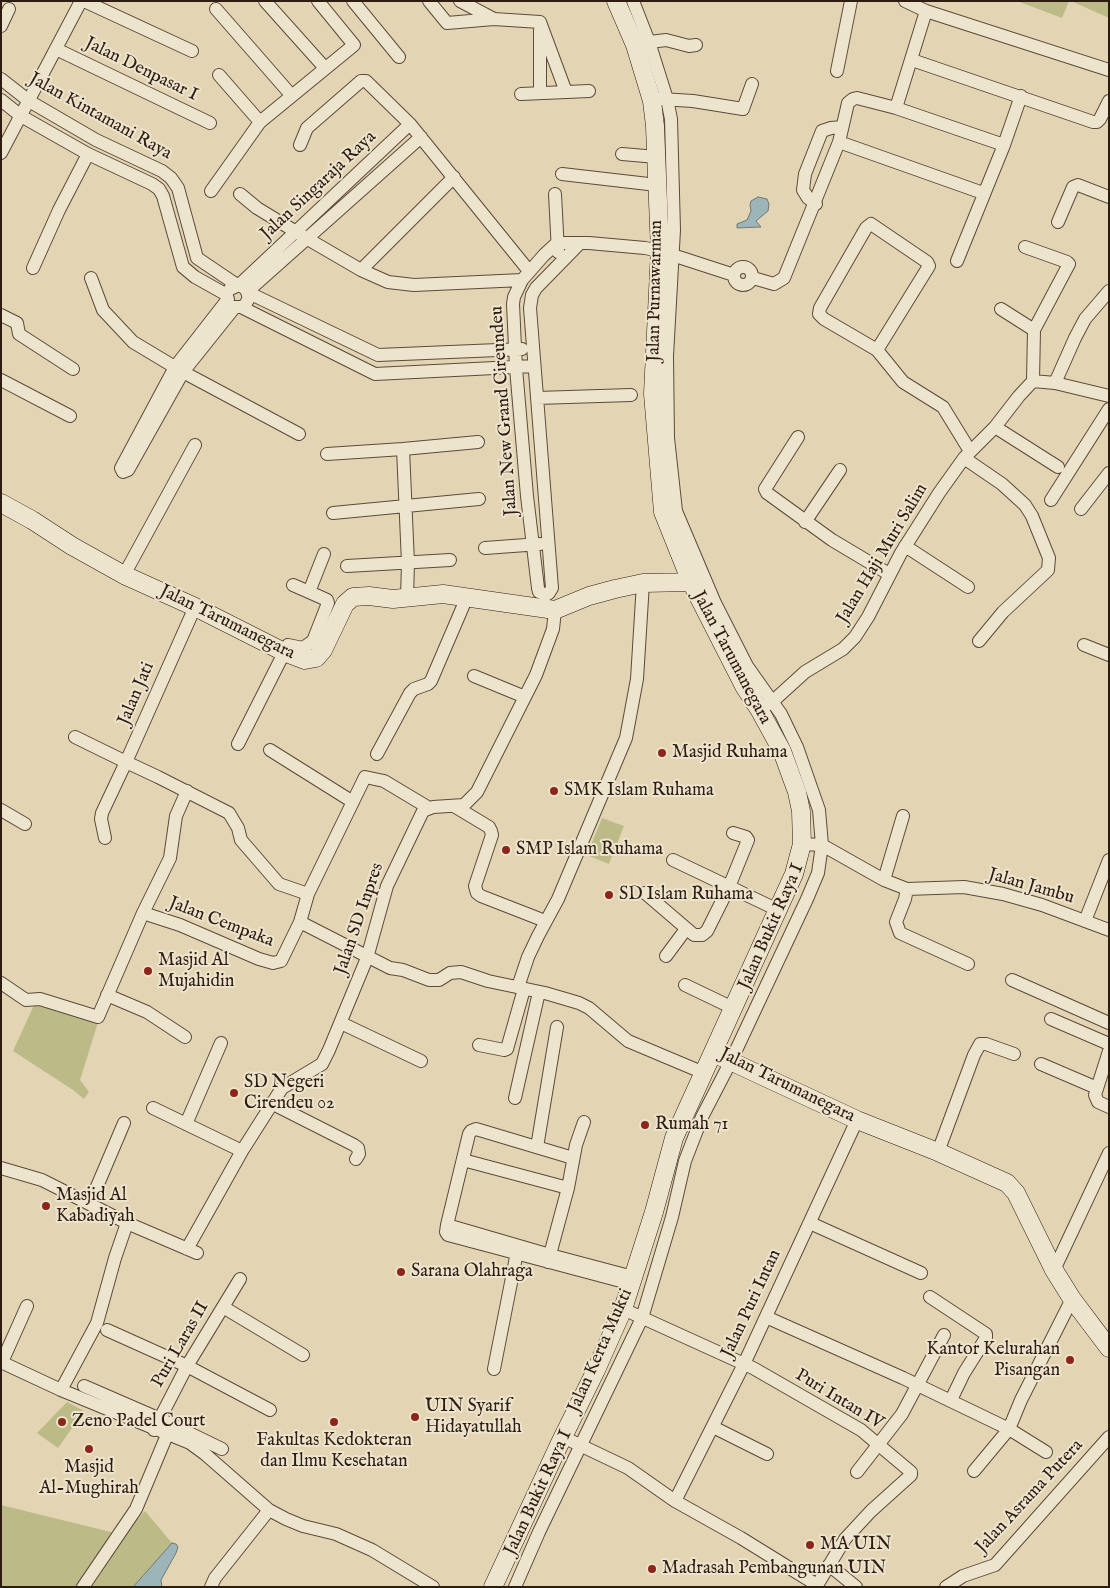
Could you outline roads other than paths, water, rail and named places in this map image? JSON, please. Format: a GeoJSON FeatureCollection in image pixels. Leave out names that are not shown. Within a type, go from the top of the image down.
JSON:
{"type":"FeatureCollection","features":[{"type":"Feature","properties":{"kind":"street"},"geometry":{"type":"LineString","coordinates":[[1,153],[83,1],[192,51]]}},
{"type":"Feature","properties":{"kind":"street"},"geometry":{"type":"LineString","coordinates":[[265,1],[325,68]]}},
{"type":"Feature","properties":{"kind":"street"},"geometry":{"type":"LineString","coordinates":[[211,191],[260,122],[354,45],[318,1]]}},
{"type":"Feature","properties":{"kind":"street"},"geometry":{"type":"LineString","coordinates":[[353,1],[399,57]]}},
{"type":"Feature","properties":{"kind":"street"},"geometry":{"type":"LineString","coordinates":[[429,1],[447,23],[494,19],[540,22]]}},
{"type":"Feature","properties":{"kind":"street"},"geometry":{"type":"LineString","coordinates":[[460,1],[494,19]]}},
{"type":"Feature","properties":{"kind":"street","name":"Jalan Purnawarman"},"geometry":{"type":"LineString","coordinates":[[616,1],[642,44],[660,100],[656,157],[662,183],[666,253],[661,355],[654,411],[663,512],[690,582]]}},
{"type":"Feature","properties":{"kind":"street"},"geometry":{"type":"LineString","coordinates":[[633,1],[642,44],[666,40],[689,46],[696,45]]}},
{"type":"Feature","properties":{"kind":"street"},"geometry":{"type":"LineString","coordinates":[[837,71],[851,1]]}},
{"type":"Feature","properties":{"kind":"street"},"geometry":{"type":"LineString","coordinates":[[905,1],[926,10],[1109,70]]}},
{"type":"Feature","properties":{"kind":"street"},"geometry":{"type":"LineString","coordinates":[[1,26],[9,9]]}},
{"type":"Feature","properties":{"kind":"street"},"geometry":{"type":"LineString","coordinates":[[216,9],[292,96]]}},
{"type":"Feature","properties":{"kind":"street"},"geometry":{"type":"LineString","coordinates":[[896,108],[926,10]]}},
{"type":"Feature","properties":{"kind":"street"},"geometry":{"type":"LineString","coordinates":[[540,22],[566,92]]}},
{"type":"Feature","properties":{"kind":"street"},"geometry":{"type":"LineString","coordinates":[[540,22],[540,93]]}},
{"type":"Feature","properties":{"kind":"street","name":"Jalan Denpasar I"},"geometry":{"type":"LineString","coordinates":[[56,49],[210,123]]}},
{"type":"Feature","properties":{"kind":"street"},"geometry":{"type":"LineString","coordinates":[[912,60],[1097,122],[1109,101]]}},
{"type":"Feature","properties":{"kind":"street"},"geometry":{"type":"LineString","coordinates":[[219,75],[260,122]]}},
{"type":"Feature","properties":{"kind":"street","name":"Jalan Kintamani Raya"},"geometry":{"type":"LineString","coordinates":[[1,79],[29,101],[96,140],[162,171],[171,178],[178,188],[197,258],[243,289],[378,356],[533,348]]}},
{"type":"Feature","properties":{"kind":"street"},"geometry":{"type":"LineString","coordinates":[[300,145],[307,128],[363,80],[410,124],[421,137],[454,177],[525,276]]}},
{"type":"Feature","properties":{"kind":"street"},"geometry":{"type":"LineString","coordinates":[[562,174],[662,183],[673,140],[660,100],[694,101],[743,109],[752,84]]}},
{"type":"Feature","properties":{"kind":"street"},"geometry":{"type":"LineString","coordinates":[[521,94],[589,91]]}},
{"type":"Feature","properties":{"kind":"street"},"geometry":{"type":"LineString","coordinates":[[957,261],[1004,145],[1021,96]]}},
{"type":"Feature","properties":{"kind":"street"},"geometry":{"type":"LineString","coordinates":[[557,244],[589,243],[666,253],[734,275],[742,267],[748,268],[752,272],[753,278],[774,284],[784,278],[816,204],[839,142],[848,103],[857,98],[896,108],[1004,145]]}},
{"type":"Feature","properties":{"kind":"street","name":"Jalan Kintamani Raya"},"geometry":{"type":"LineString","coordinates":[[1,100],[21,116],[88,154],[152,184],[159,189],[163,196]]}},
{"type":"Feature","properties":{"kind":"street","name":"Jalan Singaraja Raya"},"geometry":{"type":"LineString","coordinates":[[233,302],[230,288],[243,289],[301,235],[362,169],[410,124]]}},
{"type":"Feature","properties":{"kind":"street"},"geometry":{"type":"LineString","coordinates":[[816,204],[808,198],[803,190],[805,174],[822,131],[842,127]]}},
{"type":"Feature","properties":{"kind":"street","name":"Jalan Singaraja Raya"},"geometry":{"type":"LineString","coordinates":[[301,235],[371,181],[421,137]]}},
{"type":"Feature","properties":{"kind":"street"},"geometry":{"type":"LineString","coordinates":[[839,142],[983,193]]}},
{"type":"Feature","properties":{"kind":"street"},"geometry":{"type":"LineString","coordinates":[[33,268],[59,210],[88,154]]}},
{"type":"Feature","properties":{"kind":"street"},"geometry":{"type":"LineString","coordinates":[[622,154],[656,157]]}},
{"type":"Feature","properties":{"kind":"street"},"geometry":{"type":"LineString","coordinates":[[362,169],[371,181]]}},
{"type":"Feature","properties":{"kind":"street"},"geometry":{"type":"LineString","coordinates":[[361,270],[454,177]]}},
{"type":"Feature","properties":{"kind":"street"},"geometry":{"type":"LineString","coordinates":[[1058,222],[1074,188],[1078,185],[1109,197]]}},
{"type":"Feature","properties":{"kind":"street"},"geometry":{"type":"LineString","coordinates":[[178,188],[163,196],[183,267],[233,302],[376,374],[534,366]]}},
{"type":"Feature","properties":{"kind":"street"},"geometry":{"type":"LineString","coordinates":[[240,194],[258,208],[301,235],[361,270],[388,282],[414,285],[525,276]]}},
{"type":"Feature","properties":{"kind":"street"},"geometry":{"type":"LineString","coordinates":[[555,194],[559,264]]}},
{"type":"Feature","properties":{"kind":"street"},"geometry":{"type":"LineString","coordinates":[[877,350],[929,266],[927,262],[871,224],[866,228],[820,308],[819,314],[824,319],[877,350],[903,382],[943,407],[967,454],[1025,505],[1032,516],[1049,558],[1048,570],[1003,612],[979,641]]}},
{"type":"Feature","properties":{"kind":"street","name":"Jalan New Grand Cireundeu"},"geometry":{"type":"LineString","coordinates":[[549,543],[552,588],[546,595],[539,592],[532,545],[516,368],[513,304],[514,297],[525,276],[557,244]]}},
{"type":"Feature","properties":{"kind":"street"},"geometry":{"type":"LineString","coordinates":[[485,548],[549,543],[530,308],[532,295],[536,288],[580,244]]}},
{"type":"Feature","properties":{"kind":"street"},"geometry":{"type":"LineString","coordinates":[[1025,247],[1069,264],[1034,330],[1033,381],[1055,383],[1109,396]]}},
{"type":"Feature","properties":{"kind":"street"},"geometry":{"type":"LineString","coordinates":[[91,278],[103,310],[133,342],[299,434]]}},
{"type":"Feature","properties":{"kind":"street"},"geometry":{"type":"LineString","coordinates":[[233,302],[248,302],[243,289]]}},
{"type":"Feature","properties":{"kind":"street"},"geometry":{"type":"LineString","coordinates":[[1055,383],[1085,319],[1109,291]]}},
{"type":"Feature","properties":{"kind":"street"},"geometry":{"type":"LineString","coordinates":[[179,369],[128,470],[123,472],[121,468],[179,369],[233,302]]}},
{"type":"Feature","properties":{"kind":"street"},"geometry":{"type":"LineString","coordinates":[[1001,309],[1034,330]]}},
{"type":"Feature","properties":{"kind":"street"},"geometry":{"type":"LineString","coordinates":[[1,315],[17,323],[19,334],[73,369]]}},
{"type":"Feature","properties":{"kind":"street","name":"Jalan Bukit Raya I"},"geometry":{"type":"LineString","coordinates":[[515,1587],[539,1532],[642,1318],[672,1217],[685,1161],[722,1057],[807,899],[818,873],[812,844],[819,810],[796,747],[781,714],[766,705],[715,603],[676,511],[661,355]]}},
{"type":"Feature","properties":{"kind":"street","name":"Jalan Haji Muri Salim"},"geometry":{"type":"LineString","coordinates":[[766,705],[805,672],[843,649],[855,638],[905,546],[967,454],[995,427],[1033,381]]}},
{"type":"Feature","properties":{"kind":"street"},"geometry":{"type":"LineString","coordinates":[[2,383],[70,416]]}},
{"type":"Feature","properties":{"kind":"street"},"geometry":{"type":"LineString","coordinates":[[537,398],[631,395]]}},
{"type":"Feature","properties":{"kind":"street"},"geometry":{"type":"LineString","coordinates":[[1051,500],[1109,409]]}},
{"type":"Feature","properties":{"kind":"street"},"geometry":{"type":"LineString","coordinates":[[995,427],[1058,467]]}},
{"type":"Feature","properties":{"kind":"street"},"geometry":{"type":"LineString","coordinates":[[798,437],[765,489],[767,493],[805,522],[889,574]]}},
{"type":"Feature","properties":{"kind":"street","name":"Jalan New Grand Cireundeu"},"geometry":{"type":"LineString","coordinates":[[327,454],[403,450],[478,442]]}},
{"type":"Feature","properties":{"kind":"street"},"geometry":{"type":"LineString","coordinates":[[124,574],[195,446]]}},
{"type":"Feature","properties":{"kind":"street"},"geometry":{"type":"LineString","coordinates":[[403,450],[408,563],[407,598]]}},
{"type":"Feature","properties":{"kind":"street"},"geometry":{"type":"LineString","coordinates":[[805,522],[840,470]]}},
{"type":"Feature","properties":{"kind":"street"},"geometry":{"type":"LineString","coordinates":[[1081,509],[1109,472]]}},
{"type":"Feature","properties":{"kind":"street","name":"Jalan New Grand Cireundeu"},"geometry":{"type":"LineString","coordinates":[[333,513],[479,499]]}},
{"type":"Feature","properties":{"kind":"street","name":"Jalan Tarumanegara"},"geometry":{"type":"LineString","coordinates":[[1,503],[32,520],[72,546],[124,574],[284,652],[305,660],[316,658],[323,650],[345,604],[353,597],[369,596],[393,599],[443,594],[555,610],[590,596],[644,583],[690,582],[744,686],[766,705],[797,792],[812,844],[794,874],[733,1008],[722,1057],[857,1120],[938,1152],[1007,1183],[1012,1188],[1054,1270],[1072,1299],[1109,1348]]}},
{"type":"Feature","properties":{"kind":"street"},"geometry":{"type":"LineString","coordinates":[[905,546],[968,587]]}},
{"type":"Feature","properties":{"kind":"street"},"geometry":{"type":"LineString","coordinates":[[309,592],[324,554]]}},
{"type":"Feature","properties":{"kind":"street"},"geometry":{"type":"LineString","coordinates":[[347,566],[450,560]]}},
{"type":"Feature","properties":{"kind":"street"},"geometry":{"type":"LineString","coordinates":[[479,1044],[504,1050],[507,1049],[528,957],[558,899],[626,738],[637,679],[644,583]]}},
{"type":"Feature","properties":{"kind":"street"},"geometry":{"type":"LineString","coordinates":[[238,744],[288,645],[303,648],[313,641],[327,608],[328,603],[326,600],[293,585]]}},
{"type":"Feature","properties":{"kind":"street"},"geometry":{"type":"LineString","coordinates":[[377,754],[410,694],[414,689],[431,681],[467,597]]}},
{"type":"Feature","properties":{"kind":"street","name":"Jalan Jati"},"geometry":{"type":"LineString","coordinates":[[105,838],[101,819],[102,813],[195,607]]}},
{"type":"Feature","properties":{"kind":"street"},"geometry":{"type":"LineString","coordinates":[[429,808],[464,805],[477,792],[544,657],[553,629],[555,610]]}},
{"type":"Feature","properties":{"kind":"street"},"geometry":{"type":"LineString","coordinates":[[1084,645],[1109,655]]}},
{"type":"Feature","properties":{"kind":"street"},"geometry":{"type":"LineString","coordinates":[[474,676],[525,698]]}},
{"type":"Feature","properties":{"kind":"street"},"geometry":{"type":"LineString","coordinates":[[75,737],[187,791],[229,814],[238,828],[241,840],[280,884],[308,894]]}},
{"type":"Feature","properties":{"kind":"street"},"geometry":{"type":"LineString","coordinates":[[270,750],[353,802]]}},
{"type":"Feature","properties":{"kind":"street","name":"Jalan Cempaka"},"geometry":{"type":"LineString","coordinates":[[1,983],[26,1000],[40,999],[97,1017],[143,913],[180,926],[259,959],[273,963],[281,961],[300,922],[308,894],[365,777],[384,781],[429,808]]}},
{"type":"Feature","properties":{"kind":"street"},"geometry":{"type":"LineString","coordinates":[[143,913],[170,858],[176,816],[187,791]]}},
{"type":"Feature","properties":{"kind":"street"},"geometry":{"type":"LineString","coordinates":[[454,806],[491,830],[492,835],[475,886],[478,893],[481,896],[540,919]]}},
{"type":"Feature","properties":{"kind":"street","name":"Jalan SD Inpres"},"geometry":{"type":"LineString","coordinates":[[1,1168],[42,1180],[127,1223],[192,1251],[242,1151],[282,1088],[322,1064],[367,958],[387,886],[423,810],[429,808]]}},
{"type":"Feature","properties":{"kind":"street"},"geometry":{"type":"LineString","coordinates":[[1,810],[25,824]]}},
{"type":"Feature","properties":{"kind":"street"},"geometry":{"type":"LineString","coordinates":[[801,811],[819,810]]}},
{"type":"Feature","properties":{"kind":"street"},"geometry":{"type":"LineString","coordinates":[[884,880],[903,816]]}},
{"type":"Feature","properties":{"kind":"street"},"geometry":{"type":"LineString","coordinates":[[645,893],[694,935],[702,935],[707,931],[729,887],[748,840],[746,837],[732,833]]}},
{"type":"Feature","properties":{"kind":"street","name":"Jalan Jambu"},"geometry":{"type":"LineString","coordinates":[[812,844],[884,880],[907,889],[964,888],[1003,894],[1042,905],[1109,930]]}},
{"type":"Feature","properties":{"kind":"street"},"geometry":{"type":"LineString","coordinates":[[673,860],[778,910]]}},
{"type":"Feature","properties":{"kind":"street"},"geometry":{"type":"LineString","coordinates":[[1086,921],[1109,860]]}},
{"type":"Feature","properties":{"kind":"street"},"geometry":{"type":"LineString","coordinates":[[907,889],[896,922],[900,933],[968,964]]}},
{"type":"Feature","properties":{"kind":"street"},"geometry":{"type":"LineString","coordinates":[[300,922],[367,958],[390,968],[403,970],[429,980],[439,980],[450,973],[462,972],[488,981],[568,1000],[589,1008],[639,1047],[704,1074]]}},
{"type":"Feature","properties":{"kind":"street"},"geometry":{"type":"LineString","coordinates":[[666,956],[686,929]]}},
{"type":"Feature","properties":{"kind":"street"},"geometry":{"type":"LineString","coordinates":[[1012,980],[1109,1023]]}},
{"type":"Feature","properties":{"kind":"street"},"geometry":{"type":"LineString","coordinates":[[685,984],[733,1008]]}},
{"type":"Feature","properties":{"kind":"street"},"geometry":{"type":"LineString","coordinates":[[515,1098],[539,992]]}},
{"type":"Feature","properties":{"kind":"street"},"geometry":{"type":"LineString","coordinates":[[107,995],[147,1012],[185,1037]]}},
{"type":"Feature","properties":{"kind":"street"},"geometry":{"type":"LineString","coordinates":[[1051,1019],[1109,1044]]}},
{"type":"Feature","properties":{"kind":"street"},"geometry":{"type":"LineString","coordinates":[[341,1023],[421,1061]]}},
{"type":"Feature","properties":{"kind":"street"},"geometry":{"type":"LineString","coordinates":[[537,1147],[557,1027]]}},
{"type":"Feature","properties":{"kind":"street"},"geometry":{"type":"LineString","coordinates":[[186,1124],[222,1043]]}},
{"type":"Feature","properties":{"kind":"street"},"geometry":{"type":"LineString","coordinates":[[938,1152],[974,1055],[980,1044],[986,1044],[1014,1054]]}},
{"type":"Feature","properties":{"kind":"street"},"geometry":{"type":"LineString","coordinates":[[1109,1051],[1095,1095],[1098,1102],[1109,1107]]}},
{"type":"Feature","properties":{"kind":"street","name":"Jalan Kerta Mukti"},"geometry":{"type":"LineString","coordinates":[[493,1587],[624,1309],[654,1212],[674,1138],[704,1074],[722,1057]]}},
{"type":"Feature","properties":{"kind":"street"},"geometry":{"type":"LineString","coordinates":[[1042,1064],[1097,1088]]}},
{"type":"Feature","properties":{"kind":"street"},"geometry":{"type":"LineString","coordinates":[[272,1103],[358,1148],[359,1154],[356,1159]]}},
{"type":"Feature","properties":{"kind":"street"},"geometry":{"type":"LineString","coordinates":[[153,1108],[242,1151]]}},
{"type":"Feature","properties":{"kind":"street","name":"Jalan Puri Intan"},"geometry":{"type":"LineString","coordinates":[[675,1501],[744,1364],[857,1120]]}},
{"type":"Feature","properties":{"kind":"street"},"geometry":{"type":"LineString","coordinates":[[549,1258],[568,1188],[573,1158],[584,1122]]}},
{"type":"Feature","properties":{"kind":"street"},"geometry":{"type":"LineString","coordinates":[[90,1203],[124,1124]]}},
{"type":"Feature","properties":{"kind":"street"},"geometry":{"type":"LineString","coordinates":[[573,1158],[476,1129],[471,1131],[446,1232],[448,1235],[518,1249],[632,1280]]}},
{"type":"Feature","properties":{"kind":"street"},"geometry":{"type":"LineString","coordinates":[[1054,1270],[1109,1153]]}},
{"type":"Feature","properties":{"kind":"street"},"geometry":{"type":"LineString","coordinates":[[463,1160],[568,1188]]}},
{"type":"Feature","properties":{"kind":"street"},"geometry":{"type":"LineString","coordinates":[[654,1212],[672,1217]]}},
{"type":"Feature","properties":{"kind":"street"},"geometry":{"type":"LineString","coordinates":[[810,1222],[921,1273]]}},
{"type":"Feature","properties":{"kind":"street"},"geometry":{"type":"LineString","coordinates":[[61,1390],[97,1323],[127,1223]]}},
{"type":"Feature","properties":{"kind":"street"},"geometry":{"type":"LineString","coordinates":[[494,1369],[518,1249]]}},
{"type":"Feature","properties":{"kind":"street","name":"Puri Laras II"},"geometry":{"type":"LineString","coordinates":[[151,1422],[240,1279]]}},
{"type":"Feature","properties":{"kind":"street"},"geometry":{"type":"LineString","coordinates":[[930,1297],[986,1334],[986,1338],[950,1400]]}},
{"type":"Feature","properties":{"kind":"street"},"geometry":{"type":"LineString","coordinates":[[974,1470],[1009,1429],[1021,1400],[1072,1299]]}},
{"type":"Feature","properties":{"kind":"street"},"geometry":{"type":"LineString","coordinates":[[27,1306],[1,1362],[61,1390],[222,1449]]}},
{"type":"Feature","properties":{"kind":"street"},"geometry":{"type":"LineString","coordinates":[[223,1307],[303,1355]]}},
{"type":"Feature","properties":{"kind":"street","name":"Puri Intan IV"},"geometry":{"type":"LineString","coordinates":[[624,1309],[744,1364],[853,1426],[911,1472],[911,1475],[845,1539],[829,1566]]}},
{"type":"Feature","properties":{"kind":"street"},"geometry":{"type":"LineString","coordinates":[[766,1316],[950,1400],[1009,1429],[1046,1452]]}},
{"type":"Feature","properties":{"kind":"street"},"geometry":{"type":"LineString","coordinates":[[107,1330],[187,1366],[270,1410]]}},
{"type":"Feature","properties":{"kind":"street"},"geometry":{"type":"LineString","coordinates":[[857,1472],[902,1414],[944,1335]]}},
{"type":"Feature","properties":{"kind":"street"},"geometry":{"type":"LineString","coordinates":[[596,1370],[614,1376]]}},
{"type":"Feature","properties":{"kind":"street"},"geometry":{"type":"LineString","coordinates":[[84,1386],[151,1422],[167,1435],[198,1448],[269,1510],[303,1526],[336,1534],[372,1550],[433,1587]]}},
{"type":"Feature","properties":{"kind":"street"},"geometry":{"type":"LineString","coordinates":[[713,1427],[768,1454]]}},
{"type":"Feature","properties":{"kind":"street"},"geometry":{"type":"LineString","coordinates":[[83,1587],[136,1509],[167,1435]]}},
{"type":"Feature","properties":{"kind":"street","name":"Jalan Asrama Putera"},"geometry":{"type":"LineString","coordinates":[[946,1587],[962,1576],[995,1565],[1109,1437]]}},
{"type":"Feature","properties":{"kind":"street"},"geometry":{"type":"LineString","coordinates":[[561,1441],[628,1468],[675,1501],[740,1538],[817,1586],[829,1566],[856,1587]]}},
{"type":"Feature","properties":{"kind":"street"},"geometry":{"type":"LineString","coordinates":[[211,1587],[215,1578],[269,1510]]}},
{"type":"Feature","properties":{"kind":"water"},"geometry":{"type":"Polygon","coordinates":[[[758,197],[767,199],[769,204],[768,211],[756,221],[761,227],[737,228],[737,224],[747,220],[751,211],[751,201],[758,197]]]}},
{"type":"Feature","properties":{"kind":"water"},"geometry":{"type":"Polygon","coordinates":[[[172,1543],[178,1547],[161,1580],[162,1587],[133,1587],[172,1543]]]}},
{"type":"Feature","properties":{"kind":"place","name":"Masjid Ruhama"},"geometry":{"type":"Point","coordinates":[662,753]}},
{"type":"Feature","properties":{"kind":"place","name":"SMK Islam Ruhama"},"geometry":{"type":"Point","coordinates":[554,791]}},
{"type":"Feature","properties":{"kind":"place","name":"SMP Islam Ruhama"},"geometry":{"type":"Point","coordinates":[506,850]}},
{"type":"Feature","properties":{"kind":"place","name":"SD Islam Ruhama"},"geometry":{"type":"Point","coordinates":[609,895]}},
{"type":"Feature","properties":{"kind":"place","name":"Masjid Al Mujahidin"},"geometry":{"type":"Point","coordinates":[148,971]}},
{"type":"Feature","properties":{"kind":"place","name":"SD Negeri Cirendeu 02"},"geometry":{"type":"Point","coordinates":[234,1093]}},
{"type":"Feature","properties":{"kind":"place","name":"Rumah 71"},"geometry":{"type":"Point","coordinates":[645,1125]}},
{"type":"Feature","properties":{"kind":"place","name":"Masjid Al Kabadiyah"},"geometry":{"type":"Point","coordinates":[46,1206]}},
{"type":"Feature","properties":{"kind":"place","name":"Sarana Olahraga"},"geometry":{"type":"Point","coordinates":[401,1272]}},
{"type":"Feature","properties":{"kind":"place","name":"Kantor Kelurahan Pisangan"},"geometry":{"type":"Point","coordinates":[1070,1360]}},
{"type":"Feature","properties":{"kind":"place","name":"UIN Syarif Hidayatullah"},"geometry":{"type":"Point","coordinates":[415,1417]}},
{"type":"Feature","properties":{"kind":"place","name":"Zeno Padel Court"},"geometry":{"type":"Point","coordinates":[62,1422]}},
{"type":"Feature","properties":{"kind":"place","name":"Fakultas Kedokteran dan Ilmu Kesehatan"},"geometry":{"type":"Point","coordinates":[334,1422]}},
{"type":"Feature","properties":{"kind":"place","name":"Masjid Al-Mughirah"},"geometry":{"type":"Point","coordinates":[89,1449]}},
{"type":"Feature","properties":{"kind":"place","name":"MA UIN"},"geometry":{"type":"Point","coordinates":[810,1545]}},
{"type":"Feature","properties":{"kind":"place","name":"Madrasah Pembangunan UIN"},"geometry":{"type":"Point","coordinates":[652,1569]}}]}
